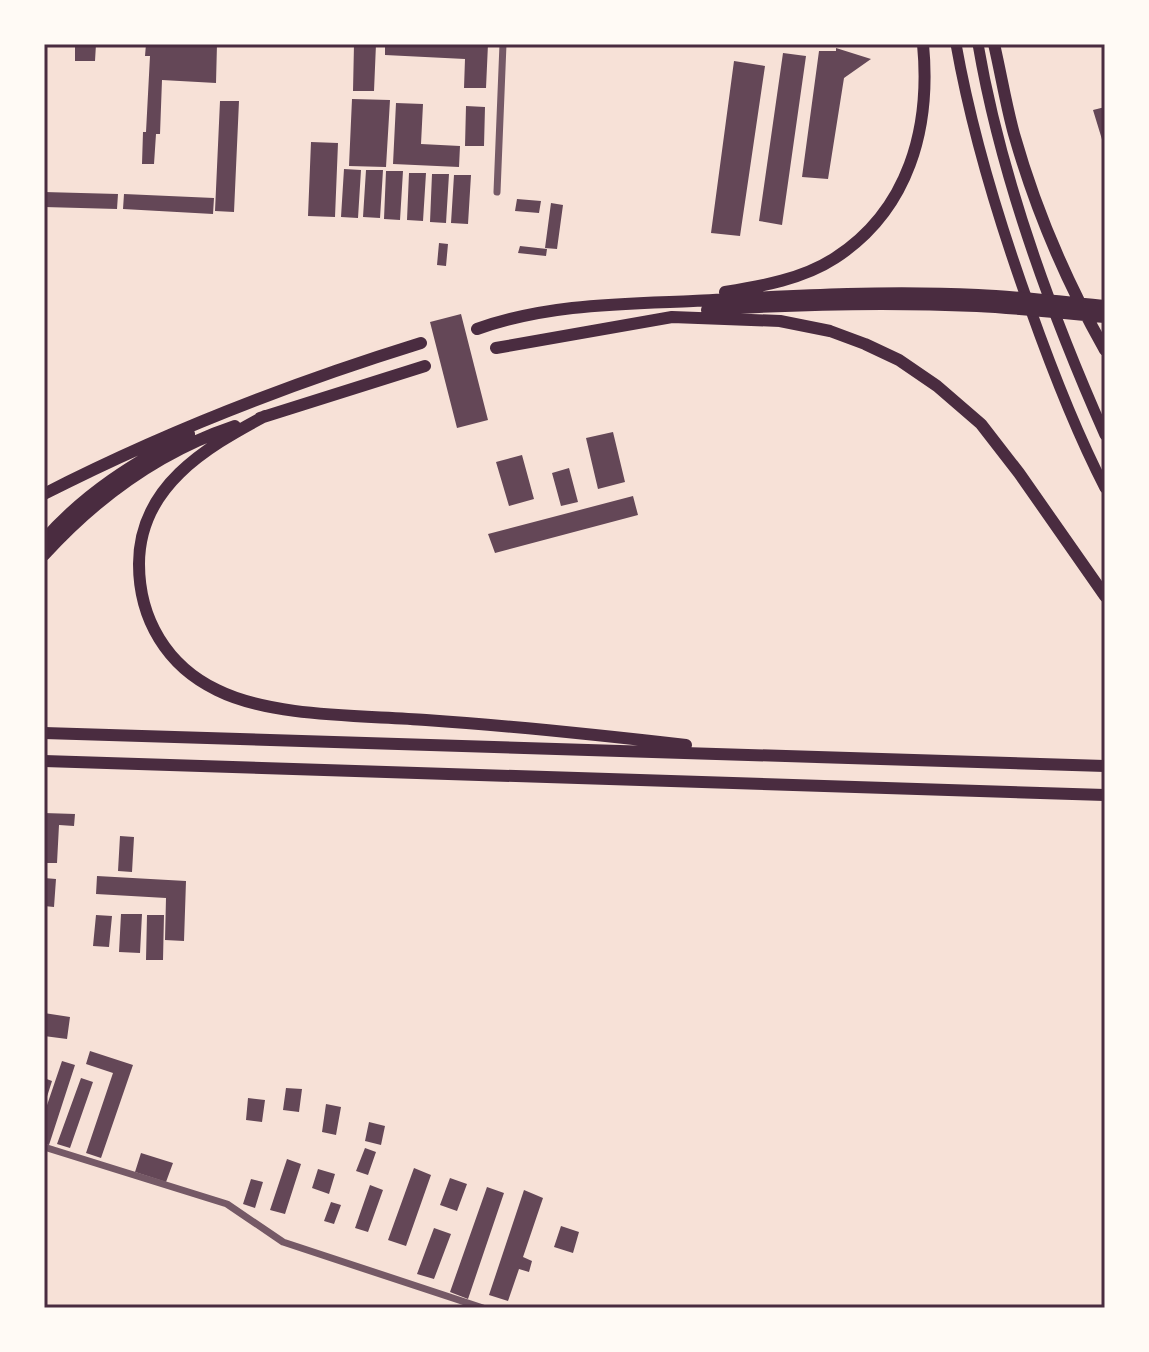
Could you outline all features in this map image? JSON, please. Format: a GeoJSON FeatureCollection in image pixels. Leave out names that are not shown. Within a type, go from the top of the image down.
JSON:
{"type":"FeatureCollection","features":[{"type":"Feature","properties":{"kind":"highway"},"geometry":{"type":"LineString","coordinates":[[666,302],[755,287],[800,275],[834,259],[865,235],[889,206],[906,176],[919,141],[924,93],[923,44]]}},
{"type":"Feature","properties":{"kind":"highway"},"geometry":{"type":"LineString","coordinates":[[994,44],[1014,134],[1028,175],[1053,243],[1105,350]]}},
{"type":"Feature","properties":{"kind":"highway"},"geometry":{"type":"LineString","coordinates":[[477,329],[561,308],[666,302],[979,295],[1105,306]]}},
{"type":"Feature","properties":{"kind":"highway"},"geometry":{"type":"LineString","coordinates":[[496,348],[700,311],[846,299],[1105,317]]}},
{"type":"Feature","properties":{"kind":"highway"},"geometry":{"type":"LineString","coordinates":[[672,317],[780,321],[830,331],[899,360],[937,386],[981,424],[1105,596]]}},
{"type":"Feature","properties":{"kind":"highway"},"geometry":{"type":"LineString","coordinates":[[44,494],[164,436],[328,372],[421,343]]}},
{"type":"Feature","properties":{"kind":"highway"},"geometry":{"type":"LineString","coordinates":[[44,555],[90,507],[152,464],[216,433],[425,366]]}},
{"type":"Feature","properties":{"kind":"highway"},"geometry":{"type":"LineString","coordinates":[[44,540],[76,506],[129,467],[249,403]]}},
{"type":"Feature","properties":{"kind":"highway"},"geometry":{"type":"LineString","coordinates":[[265,416],[204,451],[182,469],[165,487],[144,529],[139,557],[143,605],[162,645],[195,677],[217,690],[269,707],[467,723],[780,755]]}},
{"type":"Feature","properties":{"kind":"highway"},"geometry":{"type":"LineString","coordinates":[[44,733],[1105,766]]}},
{"type":"Feature","properties":{"kind":"highway"},"geometry":{"type":"LineString","coordinates":[[44,761],[1105,795]]}},
{"type":"Feature","properties":{"kind":"highway"},"geometry":{"type":"LineString","coordinates":[[44,767],[193,766]]}},
{"type":"Feature","properties":{"kind":"main road"},"geometry":{"type":"LineString","coordinates":[[956,44],[982,160],[1005,240],[1062,399],[1105,488]]}},
{"type":"Feature","properties":{"kind":"main road"},"geometry":{"type":"LineString","coordinates":[[978,44],[1004,155],[1027,233],[1105,435]]}},
{"type":"Feature","properties":{"kind":"street"},"geometry":{"type":"LineString","coordinates":[[497,192],[503,44]]}},
{"type":"Feature","properties":{"kind":"street"},"geometry":{"type":"LineString","coordinates":[[44,1147],[227,1204],[283,1242],[483,1308]]}},
{"type":"Feature","properties":{"kind":"building"},"geometry":{"type":"Polygon","coordinates":[[[75,44],[96,44],[95,61],[75,61],[75,44]]]}},
{"type":"Feature","properties":{"kind":"building"},"geometry":{"type":"Polygon","coordinates":[[[146,44],[217,44],[216,83],[162,80],[160,134],[156,134],[154,164],[142,164],[150,56],[145,56],[146,44]]]}},
{"type":"Feature","properties":{"kind":"building"},"geometry":{"type":"Polygon","coordinates":[[[354,44],[376,44],[374,91],[353,91],[354,44]]]}},
{"type":"Feature","properties":{"kind":"building"},"geometry":{"type":"Polygon","coordinates":[[[385,44],[488,44],[486,88],[464,88],[465,59],[385,55],[385,44]]]}},
{"type":"Feature","properties":{"kind":"building"},"geometry":{"type":"Polygon","coordinates":[[[836,48],[871,59],[844,78],[828,179],[802,177],[819,51],[836,51],[836,48]]]}},
{"type":"Feature","properties":{"kind":"building"},"geometry":{"type":"Polygon","coordinates":[[[783,53],[806,56],[782,225],[759,221],[783,53]]]}},
{"type":"Feature","properties":{"kind":"building"},"geometry":{"type":"Polygon","coordinates":[[[734,61],[765,66],[740,236],[711,233],[734,61]]]}},
{"type":"Feature","properties":{"kind":"building"},"geometry":{"type":"Polygon","coordinates":[[[352,99],[390,100],[386,167],[349,166],[352,99]]]}},
{"type":"Feature","properties":{"kind":"building"},"geometry":{"type":"Polygon","coordinates":[[[220,101],[239,101],[234,212],[215,211],[220,101]]]}},
{"type":"Feature","properties":{"kind":"building"},"geometry":{"type":"Polygon","coordinates":[[[396,103],[423,104],[421,144],[460,146],[459,167],[393,164],[396,103]]]}},
{"type":"Feature","properties":{"kind":"building"},"geometry":{"type":"Polygon","coordinates":[[[466,106],[485,107],[484,146],[465,146],[466,106]]]}},
{"type":"Feature","properties":{"kind":"building"},"geometry":{"type":"Polygon","coordinates":[[[1105,107],[1105,146],[1104,146],[1093,110],[1105,107]]]}},
{"type":"Feature","properties":{"kind":"building"},"geometry":{"type":"Polygon","coordinates":[[[311,142],[338,143],[335,217],[308,216],[311,142]]]}},
{"type":"Feature","properties":{"kind":"building"},"geometry":{"type":"Polygon","coordinates":[[[344,169],[361,170],[358,218],[341,217],[344,169]]]}},
{"type":"Feature","properties":{"kind":"building"},"geometry":{"type":"Polygon","coordinates":[[[366,170],[383,170],[380,218],[363,217],[366,170]]]}},
{"type":"Feature","properties":{"kind":"building"},"geometry":{"type":"Polygon","coordinates":[[[386,171],[403,171],[400,220],[384,219],[386,171]]]}},
{"type":"Feature","properties":{"kind":"building"},"geometry":{"type":"Polygon","coordinates":[[[409,173],[426,173],[423,221],[407,220],[409,173]]]}},
{"type":"Feature","properties":{"kind":"building"},"geometry":{"type":"Polygon","coordinates":[[[432,174],[449,174],[446,223],[430,222],[432,174]]]}},
{"type":"Feature","properties":{"kind":"building"},"geometry":{"type":"Polygon","coordinates":[[[454,175],[471,175],[468,224],[451,223],[454,175]]]}},
{"type":"Feature","properties":{"kind":"building"},"geometry":{"type":"Polygon","coordinates":[[[44,192],[118,194],[117,209],[44,207],[44,192]]]}},
{"type":"Feature","properties":{"kind":"building"},"geometry":{"type":"Polygon","coordinates":[[[124,194],[214,198],[213,214],[123,209],[124,194]]]}},
{"type":"Feature","properties":{"kind":"building"},"geometry":{"type":"Polygon","coordinates":[[[517,199],[541,201],[539,213],[515,211],[517,199]]]}},
{"type":"Feature","properties":{"kind":"building"},"geometry":{"type":"Polygon","coordinates":[[[551,203],[563,205],[557,249],[545,248],[551,203]]]}},
{"type":"Feature","properties":{"kind":"building"},"geometry":{"type":"Polygon","coordinates":[[[439,243],[448,244],[446,266],[437,265],[439,243]]]}},
{"type":"Feature","properties":{"kind":"building"},"geometry":{"type":"Polygon","coordinates":[[[520,246],[547,249],[546,256],[518,253],[520,246]]]}},
{"type":"Feature","properties":{"kind":"building"},"geometry":{"type":"Polygon","coordinates":[[[461,314],[488,420],[457,428],[430,322],[461,314]]]}},
{"type":"Feature","properties":{"kind":"building"},"geometry":{"type":"Polygon","coordinates":[[[613,432],[625,482],[598,489],[586,438],[613,432]]]}},
{"type":"Feature","properties":{"kind":"building"},"geometry":{"type":"Polygon","coordinates":[[[522,455],[534,499],[509,506],[496,462],[522,455]]]}},
{"type":"Feature","properties":{"kind":"building"},"geometry":{"type":"Polygon","coordinates":[[[569,468],[578,502],[561,506],[552,473],[569,468]]]}},
{"type":"Feature","properties":{"kind":"building"},"geometry":{"type":"Polygon","coordinates":[[[633,496],[638,515],[495,553],[488,534],[633,496]]]}},
{"type":"Feature","properties":{"kind":"building"},"geometry":{"type":"Polygon","coordinates":[[[44,813],[75,814],[74,826],[59,825],[57,863],[44,863],[44,813]]]}},
{"type":"Feature","properties":{"kind":"building"},"geometry":{"type":"Polygon","coordinates":[[[120,836],[134,837],[132,872],[118,871],[120,836]]]}},
{"type":"Feature","properties":{"kind":"building"},"geometry":{"type":"Polygon","coordinates":[[[97,876],[186,881],[184,941],[165,940],[166,898],[96,894],[97,876]]]}},
{"type":"Feature","properties":{"kind":"building"},"geometry":{"type":"Polygon","coordinates":[[[44,878],[56,879],[54,907],[44,906],[44,878]]]}},
{"type":"Feature","properties":{"kind":"building"},"geometry":{"type":"Polygon","coordinates":[[[121,914],[142,914],[140,953],[119,952],[121,914]]]}},
{"type":"Feature","properties":{"kind":"building"},"geometry":{"type":"Polygon","coordinates":[[[96,915],[112,916],[109,947],[93,946],[96,915]]]}},
{"type":"Feature","properties":{"kind":"building"},"geometry":{"type":"Polygon","coordinates":[[[147,915],[164,915],[163,960],[146,960],[147,915]]]}},
{"type":"Feature","properties":{"kind":"building"},"geometry":{"type":"Polygon","coordinates":[[[44,1013],[70,1017],[67,1039],[44,1036],[44,1013]]]}},
{"type":"Feature","properties":{"kind":"building"},"geometry":{"type":"Polygon","coordinates":[[[90,1051],[133,1065],[101,1158],[86,1153],[113,1073],[86,1064],[90,1051]]]}},
{"type":"Feature","properties":{"kind":"building"},"geometry":{"type":"Polygon","coordinates":[[[62,1061],[75,1065],[49,1145],[44,1144],[44,1114],[62,1061]]]}},
{"type":"Feature","properties":{"kind":"building"},"geometry":{"type":"Polygon","coordinates":[[[44,1078],[52,1081],[45,1103],[44,1103],[44,1078]]]}},
{"type":"Feature","properties":{"kind":"building"},"geometry":{"type":"Polygon","coordinates":[[[81,1078],[93,1082],[70,1148],[57,1144],[81,1078]]]}},
{"type":"Feature","properties":{"kind":"building"},"geometry":{"type":"Polygon","coordinates":[[[286,1088],[302,1089],[299,1112],[283,1110],[286,1088]]]}},
{"type":"Feature","properties":{"kind":"building"},"geometry":{"type":"Polygon","coordinates":[[[248,1098],[265,1100],[262,1122],[246,1120],[248,1098]]]}},
{"type":"Feature","properties":{"kind":"building"},"geometry":{"type":"Polygon","coordinates":[[[326,1104],[341,1107],[336,1135],[322,1132],[326,1104]]]}},
{"type":"Feature","properties":{"kind":"building"},"geometry":{"type":"Polygon","coordinates":[[[369,1122],[385,1126],[381,1145],[365,1141],[369,1122]]]}},
{"type":"Feature","properties":{"kind":"building"},"geometry":{"type":"Polygon","coordinates":[[[365,1148],[376,1152],[368,1175],[356,1171],[365,1148]]]}},
{"type":"Feature","properties":{"kind":"building"},"geometry":{"type":"Polygon","coordinates":[[[141,1153],[173,1163],[166,1182],[135,1172],[141,1153]]]}},
{"type":"Feature","properties":{"kind":"building"},"geometry":{"type":"Polygon","coordinates":[[[287,1159],[301,1164],[285,1214],[270,1210],[287,1159]]]}},
{"type":"Feature","properties":{"kind":"building"},"geometry":{"type":"Polygon","coordinates":[[[414,1168],[431,1175],[406,1246],[388,1240],[414,1168]]]}},
{"type":"Feature","properties":{"kind":"building"},"geometry":{"type":"Polygon","coordinates":[[[318,1169],[335,1174],[329,1194],[312,1188],[318,1169]]]}},
{"type":"Feature","properties":{"kind":"building"},"geometry":{"type":"Polygon","coordinates":[[[450,1178],[467,1184],[457,1211],[440,1205],[450,1178]]]}},
{"type":"Feature","properties":{"kind":"building"},"geometry":{"type":"Polygon","coordinates":[[[251,1179],[263,1182],[255,1208],[243,1204],[251,1179]]]}},
{"type":"Feature","properties":{"kind":"building"},"geometry":{"type":"Polygon","coordinates":[[[370,1185],[383,1190],[368,1232],[355,1228],[370,1185]]]}},
{"type":"Feature","properties":{"kind":"building"},"geometry":{"type":"Polygon","coordinates":[[[487,1187],[504,1193],[468,1299],[450,1292],[487,1187]]]}},
{"type":"Feature","properties":{"kind":"building"},"geometry":{"type":"Polygon","coordinates":[[[524,1190],[543,1198],[523,1257],[532,1261],[529,1272],[519,1269],[508,1301],[489,1295],[524,1190]]]}},
{"type":"Feature","properties":{"kind":"building"},"geometry":{"type":"Polygon","coordinates":[[[331,1202],[341,1205],[334,1224],[324,1221],[331,1202]]]}},
{"type":"Feature","properties":{"kind":"building"},"geometry":{"type":"Polygon","coordinates":[[[561,1226],[579,1232],[573,1253],[554,1247],[561,1226]]]}},
{"type":"Feature","properties":{"kind":"building"},"geometry":{"type":"Polygon","coordinates":[[[434,1228],[451,1234],[434,1279],[417,1274],[434,1228]]]}}]}
